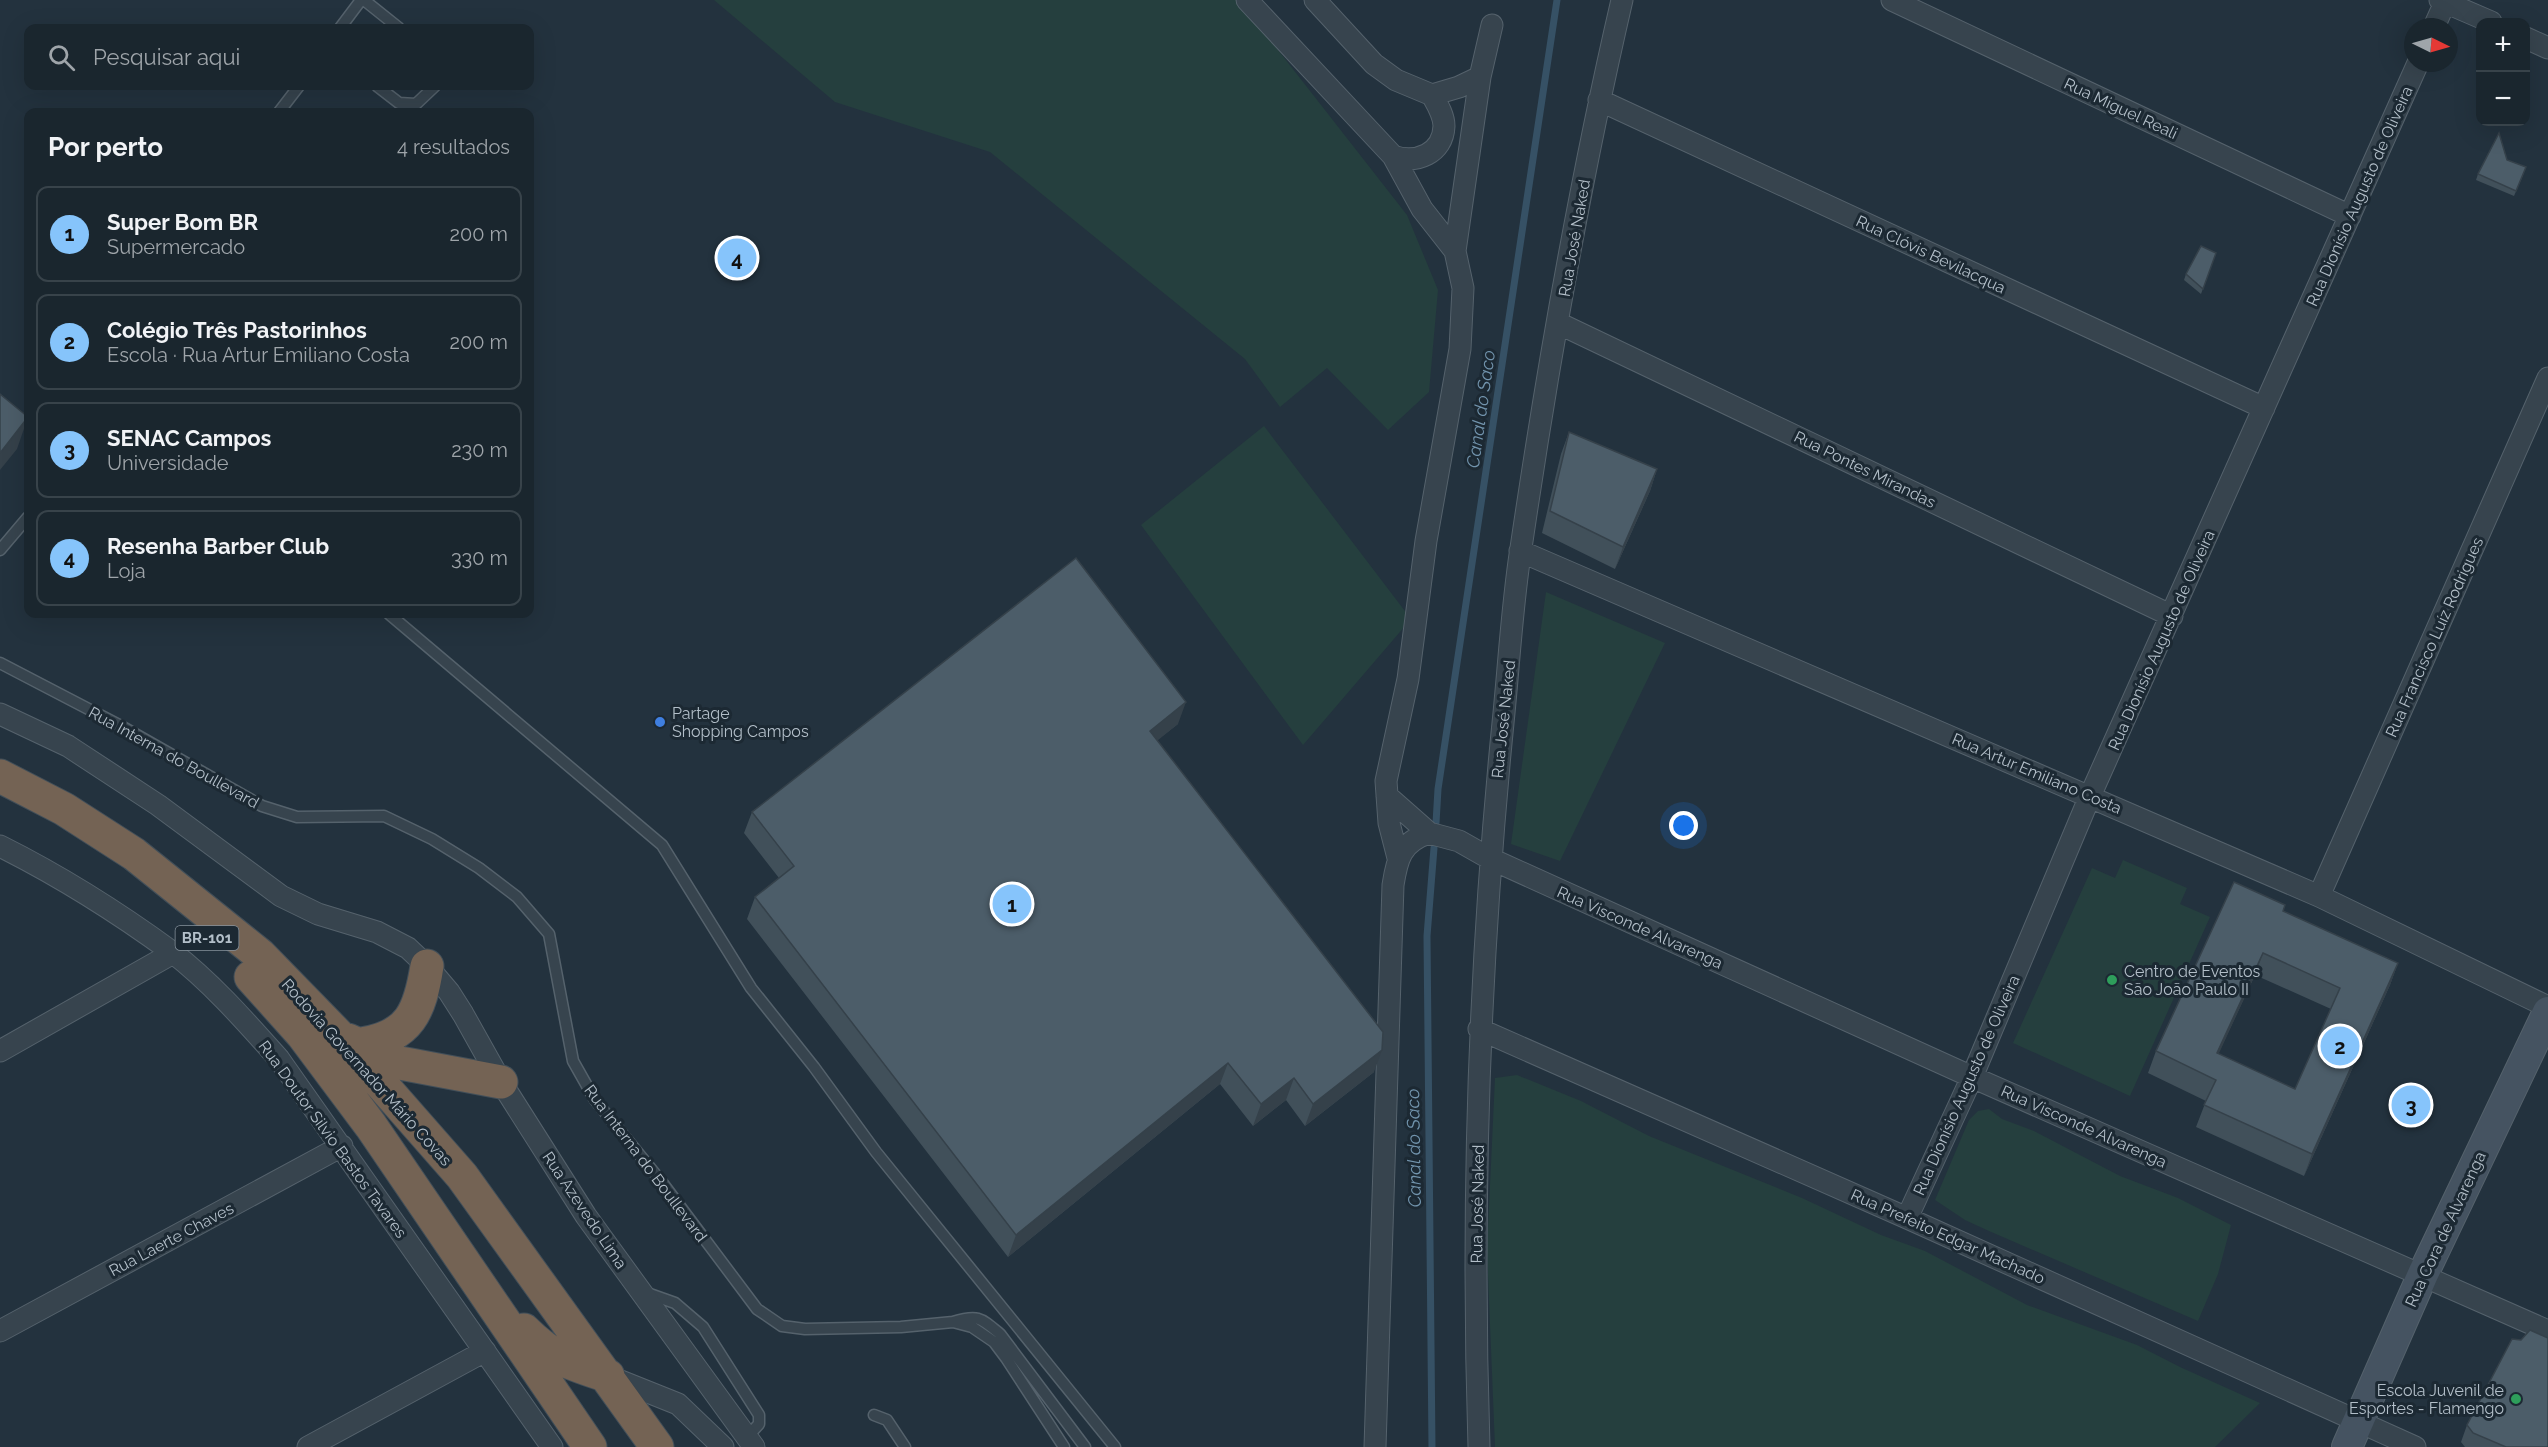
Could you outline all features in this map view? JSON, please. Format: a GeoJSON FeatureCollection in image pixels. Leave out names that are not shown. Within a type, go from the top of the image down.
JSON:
{"type":"FeatureCollection","features":[{"type":"Feature","properties":{"kind":"highway","name":"Rodovia Governador Mário Covas"},"geometry":{"type":"LineString","coordinates":[[0,776],[64,810],[134,854],[171,881],[260,955],[351,1041],[462,1176],[657,1447]]}},
{"type":"Feature","properties":{"kind":"highway","name":"Rodovia Governador Mário Covas"},"geometry":{"type":"LineString","coordinates":[[0,798],[86,847],[168,906],[246,972],[303,1035],[371,1126],[445,1231],[590,1447]]}},
{"type":"Feature","properties":{"kind":"highway"},"geometry":{"type":"LineString","coordinates":[[351,1041],[381,1041],[400,1030],[414,1015],[422,997],[427,966]]}},
{"type":"Feature","properties":{"kind":"highway"},"geometry":{"type":"LineString","coordinates":[[351,1041],[400,1063],[501,1082]]}},
{"type":"Feature","properties":{"kind":"highway"},"geometry":{"type":"LineString","coordinates":[[445,1231],[473,1258],[524,1329],[542,1348],[567,1363],[608,1376]]}},
{"type":"Feature","properties":{"kind":"main road","name":"Rua Cora de Alvarenga"},"geometry":{"type":"LineString","coordinates":[[2353,1434],[2423,1274],[2548,1012]]}},
{"type":"Feature","properties":{"kind":"street"},"geometry":{"type":"LineString","coordinates":[[1247,0],[1393,156],[1422,209],[1455,251]]}},
{"type":"Feature","properties":{"kind":"street"},"geometry":{"type":"LineString","coordinates":[[1315,0],[1374,64],[1396,80],[1432,95],[1442,113],[1444,125],[1442,137],[1427,155],[1404,160],[1393,156]]}},
{"type":"Feature","properties":{"kind":"street","name":"Rua José Naked"},"geometry":{"type":"LineString","coordinates":[[1479,1447],[1475,1320],[1479,1029],[1489,858],[1520,551],[1558,323],[1599,100],[1622,0]]}},
{"type":"Feature","properties":{"kind":"street","name":"Rua Miguel Reali"},"geometry":{"type":"LineString","coordinates":[[1892,0],[2350,216]]}},
{"type":"Feature","properties":{"kind":"street"},"geometry":{"type":"LineString","coordinates":[[2437,18],[2444,1],[2482,18]]}},
{"type":"Feature","properties":{"kind":"street"},"geometry":{"type":"LineString","coordinates":[[1373,1445],[1393,885],[1398,858],[1389,824],[1386,781],[1408,679],[1428,530],[1460,349],[1463,288],[1455,251],[1480,76],[1492,25]]}},
{"type":"Feature","properties":{"kind":"street"},"geometry":{"type":"LineString","coordinates":[[2530,40],[2548,48]]}},
{"type":"Feature","properties":{"kind":"street","name":"Rua Dionísio Augusto de Oliveira"},"geometry":{"type":"LineString","coordinates":[[1907,1218],[1972,1077],[2090,796],[2414,72]]}},
{"type":"Feature","properties":{"kind":"street"},"geometry":{"type":"LineString","coordinates":[[1432,95],[1459,87],[1480,76]]}},
{"type":"Feature","properties":{"kind":"street","name":"Rua Clóvis Bevilacqua"},"geometry":{"type":"LineString","coordinates":[[1599,100],[2264,408]]}},
{"type":"Feature","properties":{"kind":"street","name":"Rua Pontes Mirandas"},"geometry":{"type":"LineString","coordinates":[[1558,323],[2172,616]]}},
{"type":"Feature","properties":{"kind":"street","name":"Rua Francisco Luíz Rodrigues"},"geometry":{"type":"LineString","coordinates":[[2319,896],[2548,378]]}},
{"type":"Feature","properties":{"kind":"street","name":"Rua Artur Emiliano Costa"},"geometry":{"type":"LineString","coordinates":[[1520,551],[2319,896],[2548,1007]]}},
{"type":"Feature","properties":{"kind":"street"},"geometry":{"type":"LineString","coordinates":[[0,714],[68,746],[158,805],[281,896],[318,914],[377,932],[408,948],[427,966]]}},
{"type":"Feature","properties":{"kind":"street"},"geometry":{"type":"LineString","coordinates":[[1387,796],[1429,833],[1411,842],[1398,858]]}},
{"type":"Feature","properties":{"kind":"street","name":"Rua Visconde Alvarenga"},"geometry":{"type":"LineString","coordinates":[[1429,833],[1459,841],[1489,858],[1972,1077],[2548,1331]]}},
{"type":"Feature","properties":{"kind":"street","name":"Rua Doutor Silvio Bastos Tavares"},"geometry":{"type":"LineString","coordinates":[[0,846],[46,869],[172,953],[230,1005],[279,1059],[552,1447]]}},
{"type":"Feature","properties":{"kind":"street"},"geometry":{"type":"LineString","coordinates":[[0,1050],[172,953]]}},
{"type":"Feature","properties":{"kind":"street","name":"Rua Azevedo Lima"},"geometry":{"type":"LineString","coordinates":[[427,966],[464,1014],[501,1082],[586,1215],[751,1442]]}},
{"type":"Feature","properties":{"kind":"street","name":"Rua Prefeito Edgar Machado"},"geometry":{"type":"LineString","coordinates":[[1479,1029],[1907,1218],[2353,1434],[2415,1447]]}},
{"type":"Feature","properties":{"kind":"street","name":"Rua Laerte Chaves"},"geometry":{"type":"LineString","coordinates":[[0,1331],[342,1146]]}},
{"type":"Feature","properties":{"kind":"street"},"geometry":{"type":"LineString","coordinates":[[308,1447],[485,1351]]}},
{"type":"Feature","properties":{"kind":"street"},"geometry":{"type":"LineString","coordinates":[[608,1376],[678,1404],[723,1447]]}},
{"type":"Feature","properties":{"kind":"lane"},"geometry":{"type":"LineString","coordinates":[[343,24],[362,0],[394,24]]}},
{"type":"Feature","properties":{"kind":"lane"},"geometry":{"type":"LineString","coordinates":[[282,108],[296,90]]}},
{"type":"Feature","properties":{"kind":"lane"},"geometry":{"type":"LineString","coordinates":[[382,90],[399,103],[416,104],[431,90]]}},
{"type":"Feature","properties":{"kind":"lane"},"geometry":{"type":"LineString","coordinates":[[0,550],[24,522]]}},
{"type":"Feature","properties":{"kind":"lane"},"geometry":{"type":"LineString","coordinates":[[394,618],[662,845],[751,988],[902,1184],[1042,1354],[1115,1447]]}},
{"type":"Feature","properties":{"kind":"lane","name":"Rua Interna do Boullevard"},"geometry":{"type":"LineString","coordinates":[[0,663],[121,726],[262,806],[297,817],[384,816],[432,839],[479,868],[518,897],[549,934],[573,1061],[595,1100],[649,1166],[757,1310],[782,1326],[805,1329],[901,1327],[953,1322],[972,1327],[994,1342],[1064,1447]]}},
{"type":"Feature","properties":{"kind":"lane"},"geometry":{"type":"LineString","coordinates":[[639,1290],[675,1303],[688,1311],[703,1327],[759,1415],[759,1424],[751,1442]]}},
{"type":"Feature","properties":{"kind":"lane"},"geometry":{"type":"LineString","coordinates":[[953,1322],[972,1316],[985,1321],[1000,1334],[1085,1447]]}},
{"type":"Feature","properties":{"kind":"lane"},"geometry":{"type":"LineString","coordinates":[[874,1415],[887,1420],[905,1447]]}},
{"type":"Feature","properties":{"kind":"green space"},"geometry":{"type":"Polygon","coordinates":[[[714,0],[1239,0],[1407,215],[1438,290],[1429,392],[1388,430],[1327,368],[1280,407],[1245,359],[990,152],[835,102],[714,0]]]}},
{"type":"Feature","properties":{"kind":"green space"},"geometry":{"type":"Polygon","coordinates":[[[1264,426],[1411,619],[1303,745],[1141,525],[1264,426]]]}},
{"type":"Feature","properties":{"kind":"green space"},"geometry":{"type":"Polygon","coordinates":[[[1546,592],[1665,643],[1560,861],[1511,844],[1546,592]]]}},
{"type":"Feature","properties":{"kind":"green space","name":"Centro de Eventos São João Paulo II"},"geometry":{"type":"Polygon","coordinates":[[[2123,860],[2187,888],[2180,904],[2210,917],[2130,1096],[2013,1043],[2092,868],[2115,878],[2123,860]]]}},
{"type":"Feature","properties":{"kind":"green space"},"geometry":{"type":"Polygon","coordinates":[[[1517,1075],[1581,1101],[1649,1136],[1802,1198],[1881,1235],[1925,1251],[2027,1305],[2137,1345],[2260,1403],[2215,1447],[1495,1447],[1487,1250],[1495,1078],[1517,1075]]]}},
{"type":"Feature","properties":{"kind":"green space"},"geometry":{"type":"Polygon","coordinates":[[[1989,1109],[2002,1119],[2034,1131],[2120,1176],[2178,1198],[2231,1225],[2218,1274],[2198,1321],[1965,1220],[1935,1200],[1969,1120],[1978,1111],[1989,1109]]]}},
{"type":"Feature","properties":{"kind":"building"},"geometry":{"type":"Polygon","coordinates":[[[2499,133],[2507,160],[2526,167],[2516,191],[2478,174],[2499,133]]]}},
{"type":"Feature","properties":{"kind":"building"},"geometry":{"type":"Polygon","coordinates":[[[2201,246],[2216,253],[2203,289],[2186,274],[2201,246]]]}},
{"type":"Feature","properties":{"kind":"building"},"geometry":{"type":"Polygon","coordinates":[[[0,394],[24,414],[24,422],[0,453],[0,394]]]}},
{"type":"Feature","properties":{"kind":"building"},"geometry":{"type":"Polygon","coordinates":[[[1569,432],[1657,469],[1623,547],[1550,511],[1569,432]]]}},
{"type":"Feature","properties":{"kind":"building"},"geometry":{"type":"Polygon","coordinates":[[[1076,558],[1186,702],[1150,731],[1383,1032],[1382,1050],[1313,1104],[1294,1078],[1261,1104],[1228,1063],[1016,1235],[755,897],[794,866],[752,812],[1076,558]]]}},
{"type":"Feature","properties":{"kind":"building"},"geometry":{"type":"Polygon","coordinates":[[[2234,882],[2285,905],[2283,911],[2398,963],[2312,1154],[2204,1105],[2216,1080],[2156,1051],[2234,882]],[[2263,953],[2217,1053],[2295,1089],[2340,988],[2263,953]]]}},
{"type":"Feature","properties":{"kind":"building","name":"Escola Juvenil de Esportes - Flamengo"},"geometry":{"type":"Polygon","coordinates":[[[2530,1330],[2548,1338],[2548,1447],[2506,1447],[2473,1433],[2467,1425],[2512,1339],[2521,1340],[2530,1330]]]}},
{"type":"Feature","properties":{"kind":"waterway","name":"Canal do Saco"},"geometry":{"type":"LineString","coordinates":[[1436,823],[1438,789],[1557,0]]}},
{"type":"Feature","properties":{"kind":"waterway","name":"Canal do Saco"},"geometry":{"type":"LineString","coordinates":[[1432,1447],[1427,936],[1434,848]]}},
{"type":"Feature","properties":{"kind":"place","name":"Resenha Barber Club"},"geometry":{"type":"Point","coordinates":[737,258]}},
{"type":"Feature","properties":{"kind":"place","name":"Partage Shopping Campos"},"geometry":{"type":"Point","coordinates":[660,722]}},
{"type":"Feature","properties":{"kind":"place","name":"Super Bom BR"},"geometry":{"type":"Point","coordinates":[1012,904]}},
{"type":"Feature","properties":{"kind":"place","name":"Centro de Eventos São João Paulo II"},"geometry":{"type":"Point","coordinates":[2112,980]}},
{"type":"Feature","properties":{"kind":"place","name":"Colégio Três Pastorinhos"},"geometry":{"type":"Point","coordinates":[2340,1046]}},
{"type":"Feature","properties":{"kind":"place","name":"SENAC Campos"},"geometry":{"type":"Point","coordinates":[2411,1105]}},
{"type":"Feature","properties":{"kind":"place","name":"Escola Juvenil de Esportes - Flamengo"},"geometry":{"type":"Point","coordinates":[2516,1399]}}]}
